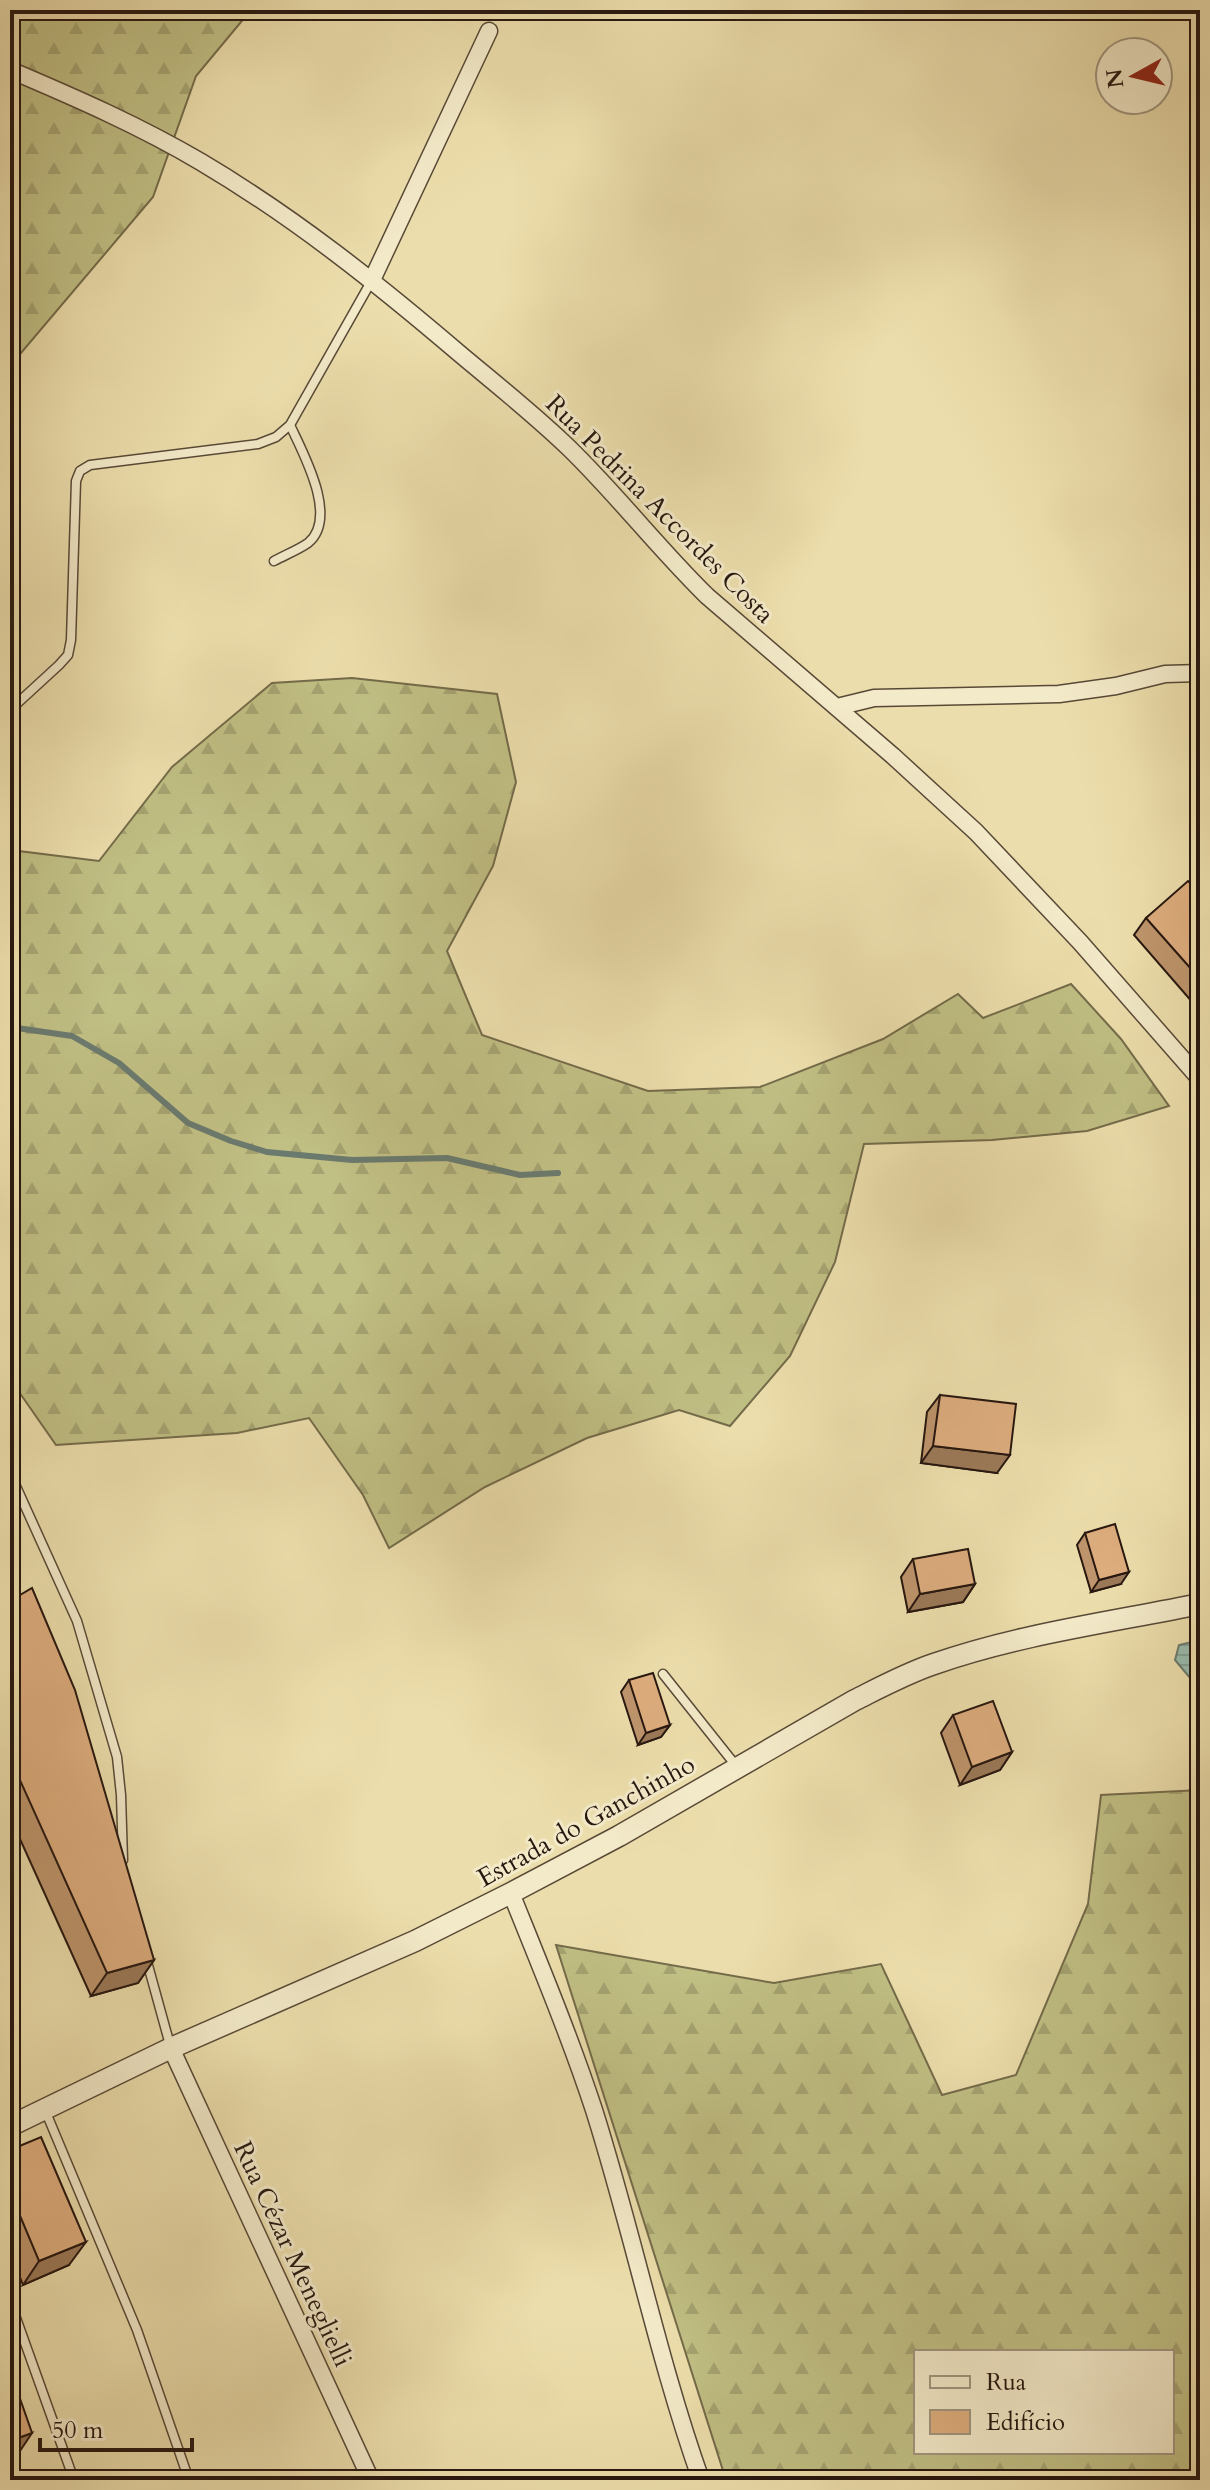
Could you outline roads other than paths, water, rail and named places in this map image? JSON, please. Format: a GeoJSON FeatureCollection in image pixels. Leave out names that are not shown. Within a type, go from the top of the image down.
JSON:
{"type":"FeatureCollection","features":[{"type":"Feature","properties":{"kind":"street"},"geometry":{"type":"LineString","coordinates":[[372,280],[489,31]]}},
{"type":"Feature","properties":{"kind":"street","name":"Rua Pedrina Accordes Costa"},"geometry":{"type":"LineString","coordinates":[[10,70],[109,113],[202,163],[294,222],[372,280],[568,447],[707,596],[935,793],[1005,861],[1200,1079]]}},
{"type":"Feature","properties":{"kind":"street"},"geometry":{"type":"LineString","coordinates":[[837,707],[874,698],[1059,694],[1116,686],[1165,674],[1200,673]]}},
{"type":"Feature","properties":{"kind":"street","name":"Estrada do Ganchinho"},"geometry":{"type":"LineString","coordinates":[[10,2126],[171,2048],[415,1941],[511,1893],[619,1836],[855,1700],[932,1664],[1015,1641],[1200,1604]]}},
{"type":"Feature","properties":{"kind":"street"},"geometry":{"type":"LineString","coordinates":[[511,1893],[559,2011],[594,2110],[669,2382],[701,2480]]}},
{"type":"Feature","properties":{"kind":"street","name":"Rua Cézar Meneglielli"},"geometry":{"type":"LineString","coordinates":[[171,2048],[371,2480]]}},
{"type":"Feature","properties":{"kind":"lane"},"geometry":{"type":"LineString","coordinates":[[10,710],[68,655],[76,481],[80,471],[90,465],[258,444],[276,437],[290,425],[372,280]]}},
{"type":"Feature","properties":{"kind":"lane"},"geometry":{"type":"LineString","coordinates":[[274,561],[310,541],[321,523],[311,469],[290,425]]}},
{"type":"Feature","properties":{"kind":"lane"},"geometry":{"type":"LineString","coordinates":[[10,1473],[77,1621],[117,1757],[124,1869]]}},
{"type":"Feature","properties":{"kind":"lane"},"geometry":{"type":"LineString","coordinates":[[663,1674],[737,1767]]}},
{"type":"Feature","properties":{"kind":"lane"},"geometry":{"type":"LineString","coordinates":[[141,1942],[171,2048]]}},
{"type":"Feature","properties":{"kind":"lane"},"geometry":{"type":"LineString","coordinates":[[44,2109],[137,2330],[189,2480]]}},
{"type":"Feature","properties":{"kind":"lane"},"geometry":{"type":"LineString","coordinates":[[10,2301],[74,2480]]}},
{"type":"Feature","properties":{"kind":"waterway"},"geometry":{"type":"LineString","coordinates":[[10,1027],[72,1036],[119,1063],[188,1123],[267,1152],[352,1160],[447,1158],[520,1175],[558,1173]]}}]}
